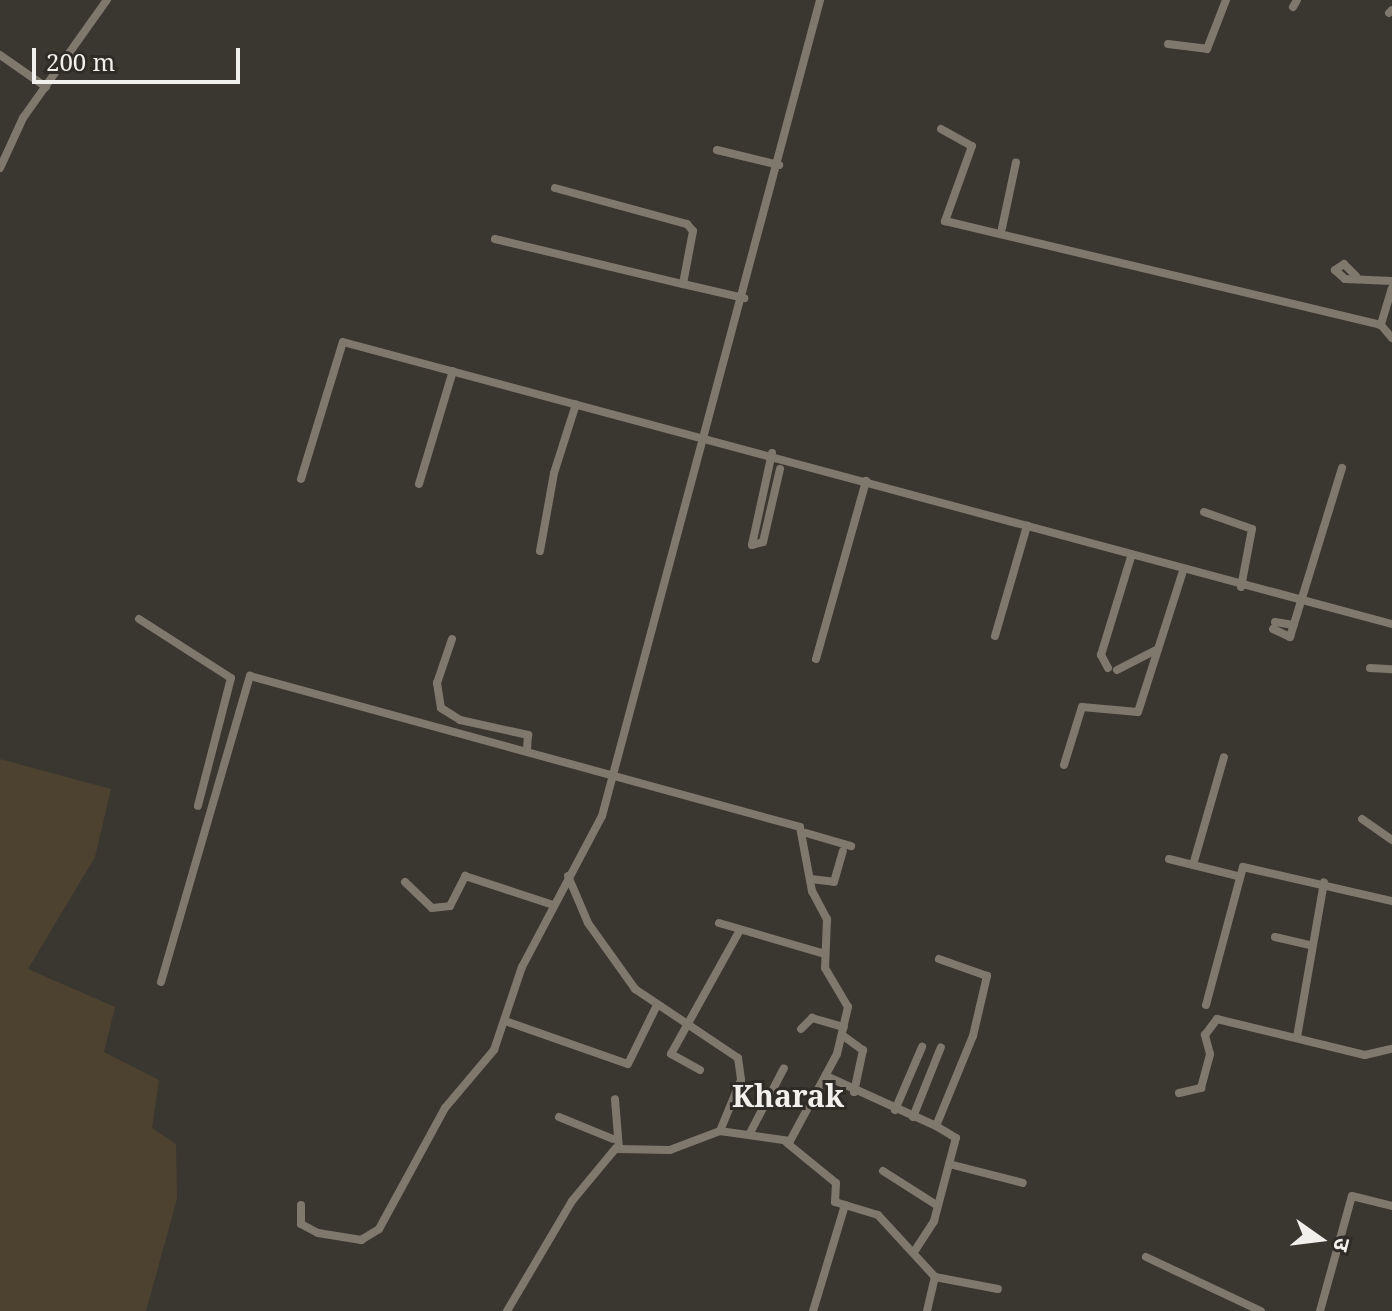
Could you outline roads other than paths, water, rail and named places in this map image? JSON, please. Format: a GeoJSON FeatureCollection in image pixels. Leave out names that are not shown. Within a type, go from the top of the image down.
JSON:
{"type":"FeatureCollection","features":[{"type":"Feature","properties":{"kind":"street"},"geometry":{"type":"LineString","coordinates":[[0,168],[46,87],[107,0]]}},
{"type":"Feature","properties":{"kind":"street"},"geometry":{"type":"LineString","coordinates":[[301,1205],[302,1225],[318,1233],[354,1240],[374,1235],[505,1021],[553,905],[602,816],[708,435],[820,0]]}},
{"type":"Feature","properties":{"kind":"street"},"geometry":{"type":"LineString","coordinates":[[1168,44],[1207,49],[1226,0]]}},
{"type":"Feature","properties":{"kind":"street"},"geometry":{"type":"LineString","coordinates":[[0,55],[46,87]]}},
{"type":"Feature","properties":{"kind":"street"},"geometry":{"type":"LineString","coordinates":[[941,129],[972,146],[944,220],[1002,228],[1381,325],[1392,338]]}},
{"type":"Feature","properties":{"kind":"street"},"geometry":{"type":"LineString","coordinates":[[717,150],[779,165]]}},
{"type":"Feature","properties":{"kind":"street"},"geometry":{"type":"LineString","coordinates":[[1002,228],[1016,162]]}},
{"type":"Feature","properties":{"kind":"street"},"geometry":{"type":"LineString","coordinates":[[555,188],[690,226],[683,284]]}},
{"type":"Feature","properties":{"kind":"street"},"geometry":{"type":"LineString","coordinates":[[495,239],[744,298]]}},
{"type":"Feature","properties":{"kind":"street"},"geometry":{"type":"LineString","coordinates":[[1356,276],[1392,281]]}},
{"type":"Feature","properties":{"kind":"street"},"geometry":{"type":"LineString","coordinates":[[1381,325],[1392,288]]}},
{"type":"Feature","properties":{"kind":"street"},"geometry":{"type":"LineString","coordinates":[[301,479],[340,342],[708,435],[1241,587],[1391,621]]}},
{"type":"Feature","properties":{"kind":"street"},"geometry":{"type":"LineString","coordinates":[[419,484],[453,371]]}},
{"type":"Feature","properties":{"kind":"street"},"geometry":{"type":"LineString","coordinates":[[540,551],[576,404]]}},
{"type":"Feature","properties":{"kind":"street"},"geometry":{"type":"LineString","coordinates":[[772,453],[752,545],[763,542],[780,469]]}},
{"type":"Feature","properties":{"kind":"street"},"geometry":{"type":"LineString","coordinates":[[1294,625],[1274,625],[1290,637],[1302,603],[1342,468]]}},
{"type":"Feature","properties":{"kind":"street"},"geometry":{"type":"LineString","coordinates":[[816,659],[866,481]]}},
{"type":"Feature","properties":{"kind":"street"},"geometry":{"type":"LineString","coordinates":[[1204,512],[1252,529],[1241,587]]}},
{"type":"Feature","properties":{"kind":"street"},"geometry":{"type":"LineString","coordinates":[[995,636],[1027,526]]}},
{"type":"Feature","properties":{"kind":"street"},"geometry":{"type":"LineString","coordinates":[[1131,557],[1101,655],[1112,669],[1159,649]]}},
{"type":"Feature","properties":{"kind":"street"},"geometry":{"type":"LineString","coordinates":[[1064,765],[1078,710],[1138,712],[1183,571]]}},
{"type":"Feature","properties":{"kind":"street"},"geometry":{"type":"LineString","coordinates":[[139,619],[231,678],[198,806]]}},
{"type":"Feature","properties":{"kind":"street"},"geometry":{"type":"LineString","coordinates":[[452,639],[437,683],[441,708],[460,720],[528,735],[527,751]]}},
{"type":"Feature","properties":{"kind":"street"},"geometry":{"type":"LineString","coordinates":[[1370,668],[1392,669]]}},
{"type":"Feature","properties":{"kind":"street"},"geometry":{"type":"LineString","coordinates":[[161,982],[247,678],[615,773],[847,848],[834,882],[811,879]]}},
{"type":"Feature","properties":{"kind":"street"},"geometry":{"type":"LineString","coordinates":[[1193,865],[1224,757]]}},
{"type":"Feature","properties":{"kind":"street"},"geometry":{"type":"LineString","coordinates":[[1362,819],[1392,840]]}},
{"type":"Feature","properties":{"kind":"street"},"geometry":{"type":"LineString","coordinates":[[787,1143],[826,1076],[843,1031],[848,1006],[827,972],[827,919],[811,879],[806,833]]}},
{"type":"Feature","properties":{"kind":"street"},"geometry":{"type":"LineString","coordinates":[[1169,859],[1237,876],[1255,866],[1392,901]]}},
{"type":"Feature","properties":{"kind":"street"},"geometry":{"type":"LineString","coordinates":[[405,882],[432,908],[450,906],[465,876],[553,905]]}},
{"type":"Feature","properties":{"kind":"street"},"geometry":{"type":"LineString","coordinates":[[568,876],[591,928],[656,1007],[719,1041],[740,1063],[720,1131]]}},
{"type":"Feature","properties":{"kind":"street"},"geometry":{"type":"LineString","coordinates":[[1206,1005],[1237,876]]}},
{"type":"Feature","properties":{"kind":"street"},"geometry":{"type":"LineString","coordinates":[[1297,1037],[1310,945],[1324,882]]}},
{"type":"Feature","properties":{"kind":"street"},"geometry":{"type":"LineString","coordinates":[[719,923],[825,954]]}},
{"type":"Feature","properties":{"kind":"street"},"geometry":{"type":"LineString","coordinates":[[700,1070],[671,1056],[685,1024],[740,930]]}},
{"type":"Feature","properties":{"kind":"street"},"geometry":{"type":"LineString","coordinates":[[1275,937],[1310,945]]}},
{"type":"Feature","properties":{"kind":"street"},"geometry":{"type":"LineString","coordinates":[[936,1126],[973,1036],[987,976],[939,959]]}},
{"type":"Feature","properties":{"kind":"street"},"geometry":{"type":"LineString","coordinates":[[505,1021],[628,1064],[656,1007]]}},
{"type":"Feature","properties":{"kind":"street"},"geometry":{"type":"LineString","coordinates":[[801,1029],[810,1018],[843,1031],[863,1050],[854,1092]]}},
{"type":"Feature","properties":{"kind":"street"},"geometry":{"type":"LineString","coordinates":[[1179,1093],[1201,1088],[1210,1054],[1205,1035],[1217,1019],[1365,1055],[1392,1049]]}},
{"type":"Feature","properties":{"kind":"street"},"geometry":{"type":"LineString","coordinates":[[895,1110],[922,1047]]}},
{"type":"Feature","properties":{"kind":"street"},"geometry":{"type":"LineString","coordinates":[[913,1117],[941,1047]]}},
{"type":"Feature","properties":{"kind":"street"},"geometry":{"type":"LineString","coordinates":[[750,1133],[784,1068]]}},
{"type":"Feature","properties":{"kind":"street"},"geometry":{"type":"LineString","coordinates":[[826,1076],[854,1092],[956,1134],[938,1206],[914,1252]]}},
{"type":"Feature","properties":{"kind":"street"},"geometry":{"type":"LineString","coordinates":[[507,1311],[572,1201],[615,1143],[615,1099]]}},
{"type":"Feature","properties":{"kind":"street"},"geometry":{"type":"LineString","coordinates":[[559,1117],[615,1143],[670,1150],[720,1131],[750,1133],[787,1143],[834,1181],[835,1202],[876,1213],[935,1277],[998,1289]]}},
{"type":"Feature","properties":{"kind":"street"},"geometry":{"type":"LineString","coordinates":[[949,1164],[1023,1183]]}},
{"type":"Feature","properties":{"kind":"street"},"geometry":{"type":"LineString","coordinates":[[883,1171],[938,1206]]}},
{"type":"Feature","properties":{"kind":"street"},"geometry":{"type":"LineString","coordinates":[[1320,1311],[1351,1198],[1392,1206]]}},
{"type":"Feature","properties":{"kind":"street"},"geometry":{"type":"LineString","coordinates":[[813,1311],[845,1205]]}},
{"type":"Feature","properties":{"kind":"street"},"geometry":{"type":"LineString","coordinates":[[1146,1257],[1261,1311]]}},
{"type":"Feature","properties":{"kind":"street"},"geometry":{"type":"LineString","coordinates":[[927,1311],[935,1277]]}},
{"type":"Feature","properties":{"kind":"district","name":"Kharak"},"geometry":{"type":"Point","coordinates":[788,1096]}}]}
